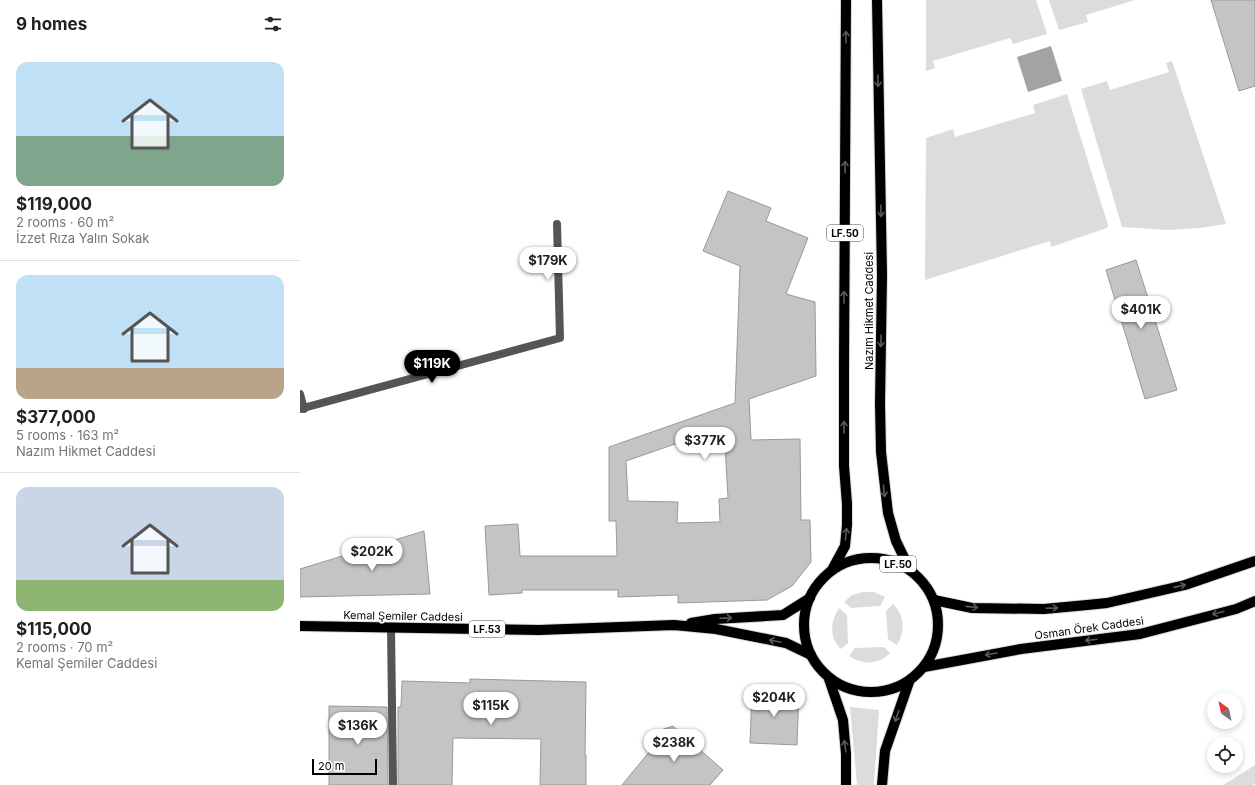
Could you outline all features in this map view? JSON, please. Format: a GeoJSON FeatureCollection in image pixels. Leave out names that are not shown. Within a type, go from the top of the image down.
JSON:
{"type":"FeatureCollection","features":[{"type":"Feature","properties":{"kind":"main road","name":"LF.50"},"geometry":{"type":"LineString","coordinates":[[832,570],[845,546],[847,504],[844,466],[846,0]]}},
{"type":"Feature","properties":{"kind":"main road","name":"Nazım Hikmet Caddesi"},"geometry":{"type":"LineString","coordinates":[[877,0],[882,276],[880,404],[881,452],[888,513],[896,541],[910,570]]}},
{"type":"Feature","properties":{"kind":"main road","name":"LF.50"},"geometry":{"type":"LineString","coordinates":[[863,558],[874,558],[895,562],[910,570],[924,583],[934,600],[938,617],[938,635],[933,652],[924,667],[909,682],[894,689],[877,693],[866,692],[844,687],[829,679],[816,664],[807,646],[804,626],[806,607],[819,582],[832,570],[847,562],[863,558]]}},
{"type":"Feature","properties":{"kind":"main road","name":"Osman Örek Caddesi"},"geometry":{"type":"LineString","coordinates":[[934,600],[972,608],[1044,609],[1094,604],[1185,585],[1255,561]]}},
{"type":"Feature","properties":{"kind":"main road","name":"Kemal Şemiler Caddesi"},"geometry":{"type":"LineString","coordinates":[[300,626],[539,630],[674,625],[715,619],[783,615],[810,598]]}},
{"type":"Feature","properties":{"kind":"main road","name":"Osman Örek Caddesi"},"geometry":{"type":"LineString","coordinates":[[924,667],[1021,649],[1140,634],[1236,609],[1255,601]]}},
{"type":"Feature","properties":{"kind":"main road","name":"Kemal Şemiler Caddesi"},"geometry":{"type":"LineString","coordinates":[[674,625],[716,629],[786,643],[811,655]]}},
{"type":"Feature","properties":{"kind":"main road","name":"LF.50"},"geometry":{"type":"LineString","coordinates":[[829,679],[843,720],[846,754],[846,785]]}},
{"type":"Feature","properties":{"kind":"main road","name":"LF.50"},"geometry":{"type":"LineString","coordinates":[[882,785],[885,751],[909,682]]}},
{"type":"Feature","properties":{"kind":"street"},"geometry":{"type":"LineString","coordinates":[[300,394],[302,409],[560,338],[557,224]]}},
{"type":"Feature","properties":{"kind":"street"},"geometry":{"type":"LineString","coordinates":[[391,627],[393,785]]}},
{"type":"Feature","properties":{"kind":"shaded area"},"geometry":{"type":"Polygon","coordinates":[[[926,0],[1036,0],[1047,34],[1013,44],[1010,38],[933,61],[935,68],[926,71],[926,0]]]}},
{"type":"Feature","properties":{"kind":"shaded area"},"geometry":{"type":"Polygon","coordinates":[[[1049,0],[1135,0],[1086,15],[1088,22],[1059,30],[1049,0]]]}},
{"type":"Feature","properties":{"kind":"shaded area"},"geometry":{"type":"Polygon","coordinates":[[[1051,46],[1062,81],[1028,92],[1017,57],[1051,46]]]}},
{"type":"Feature","properties":{"kind":"shaded area"},"geometry":{"type":"Polygon","coordinates":[[[1172,61],[1226,224],[1200,228],[1168,230],[1122,227],[1081,89],[1107,81],[1110,90],[1169,72],[1166,63],[1172,61]]]}},
{"type":"Feature","properties":{"kind":"shaded area"},"geometry":{"type":"Polygon","coordinates":[[[1067,94],[1108,225],[1107,228],[1051,247],[1050,241],[925,280],[926,138],[953,129],[955,137],[1035,113],[1033,105],[1067,94]]]}},
{"type":"Feature","properties":{"kind":"shaded area"},"geometry":{"type":"Polygon","coordinates":[[[863,592],[874,592],[885,597],[880,606],[851,608],[844,602],[852,595],[863,592]]]}},
{"type":"Feature","properties":{"kind":"shaded area"},"geometry":{"type":"Polygon","coordinates":[[[893,604],[897,608],[902,618],[901,635],[897,645],[888,639],[886,611],[893,604]]]}},
{"type":"Feature","properties":{"kind":"shaded area"},"geometry":{"type":"Polygon","coordinates":[[[839,608],[847,615],[848,643],[841,649],[834,640],[832,630],[834,619],[839,608]]]}},
{"type":"Feature","properties":{"kind":"shaded area"},"geometry":{"type":"Polygon","coordinates":[[[884,647],[890,653],[886,657],[876,662],[859,661],[849,656],[855,648],[884,647]]]}},
{"type":"Feature","properties":{"kind":"shaded area"},"geometry":{"type":"Polygon","coordinates":[[[850,707],[879,710],[874,785],[857,785],[850,707]]]}},
{"type":"Feature","properties":{"kind":"shaded area"},"geometry":{"type":"Polygon","coordinates":[[[1255,765],[1255,783],[1252,785],[1223,785],[1243,773],[1255,765]]]}},
{"type":"Feature","properties":{"kind":"building"},"geometry":{"type":"Polygon","coordinates":[[[1211,0],[1255,0],[1255,86],[1239,91],[1211,0]]]}},
{"type":"Feature","properties":{"kind":"building"},"geometry":{"type":"Polygon","coordinates":[[[728,191],[771,208],[766,221],[808,238],[786,294],[815,302],[816,376],[749,399],[751,440],[800,439],[801,520],[810,520],[811,562],[792,586],[767,600],[678,603],[678,595],[618,597],[618,590],[522,590],[522,593],[489,595],[485,526],[518,524],[520,556],[617,556],[616,521],[609,521],[609,447],[735,403],[740,266],[703,251],[728,191]],[[724,427],[626,461],[628,501],[678,502],[677,523],[720,522],[719,499],[728,498],[724,427]]]}},
{"type":"Feature","properties":{"kind":"building"},"geometry":{"type":"Polygon","coordinates":[[[1136,260],[1177,390],[1145,399],[1106,270],[1136,260]]]}},
{"type":"Feature","properties":{"kind":"building"},"geometry":{"type":"Polygon","coordinates":[[[424,531],[430,594],[300,597],[300,569],[424,531]]]}},
{"type":"Feature","properties":{"kind":"building"},"geometry":{"type":"Polygon","coordinates":[[[470,679],[586,682],[586,785],[540,785],[541,739],[453,738],[452,785],[398,785],[398,707],[401,707],[402,681],[470,683],[470,679]]]}},
{"type":"Feature","properties":{"kind":"building"},"geometry":{"type":"Polygon","coordinates":[[[752,691],[799,693],[797,745],[750,743],[752,691]]]}},
{"type":"Feature","properties":{"kind":"building"},"geometry":{"type":"Polygon","coordinates":[[[329,706],[387,707],[388,785],[329,785],[329,706]]]}},
{"type":"Feature","properties":{"kind":"building"},"geometry":{"type":"Polygon","coordinates":[[[673,726],[723,770],[710,785],[622,785],[654,746],[655,740],[661,730],[673,726]]]}}]}
